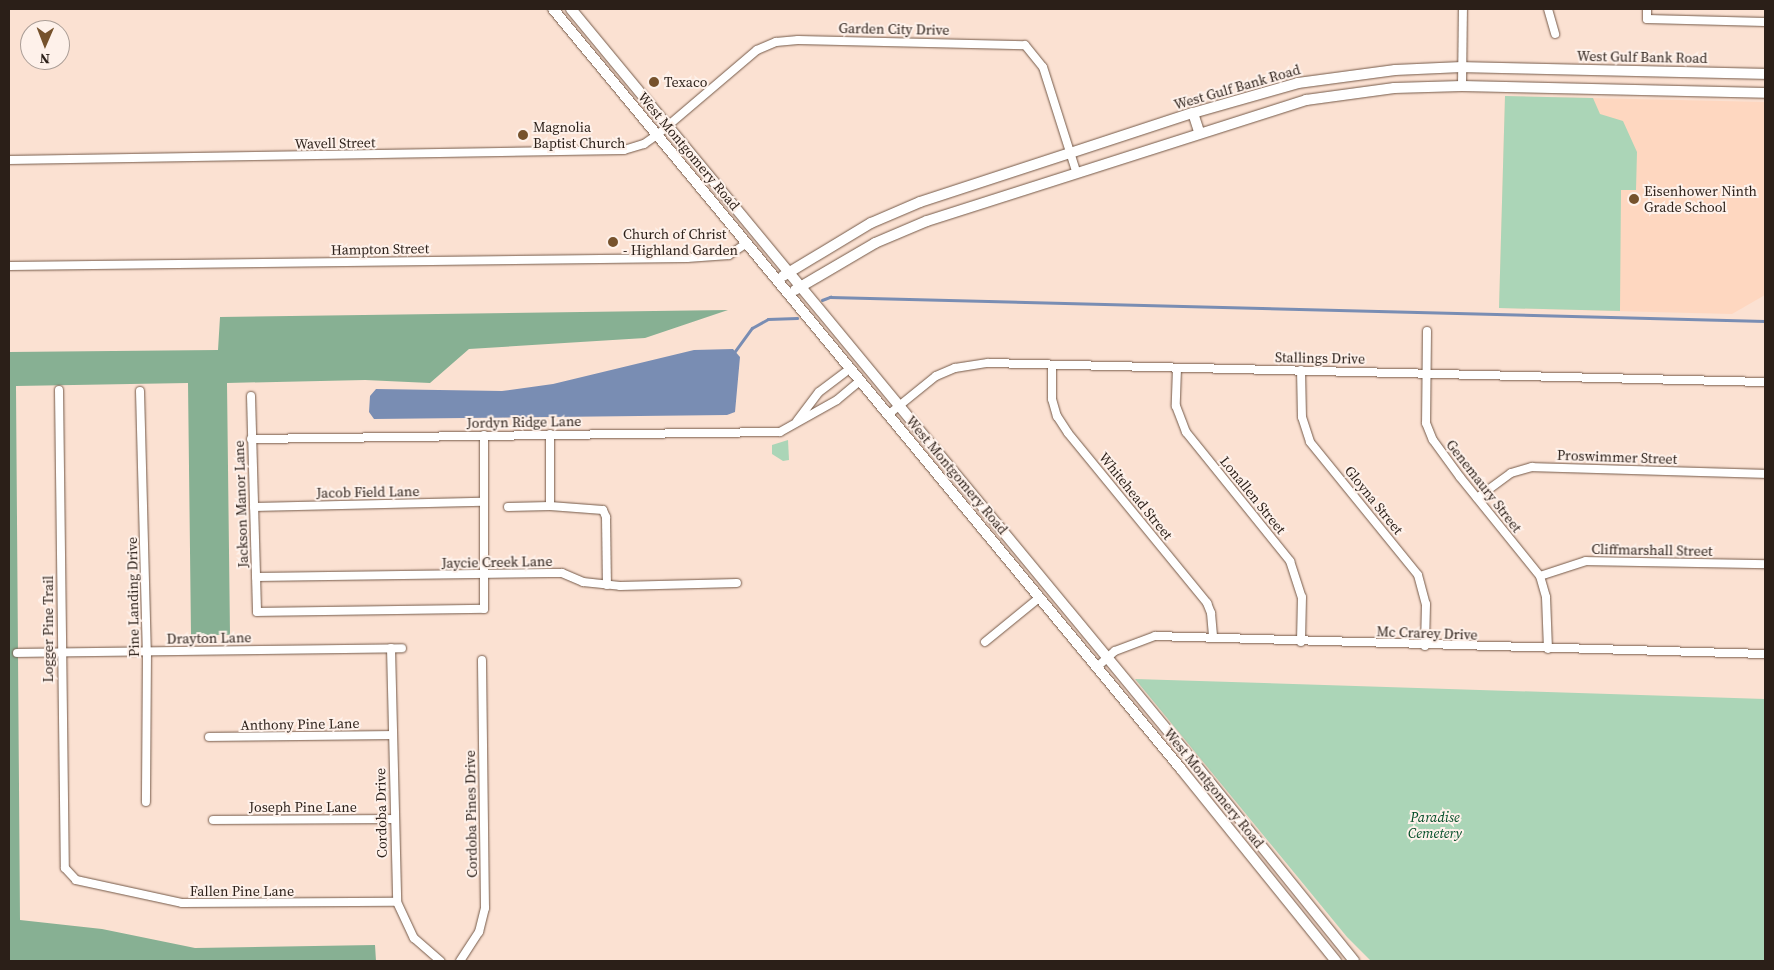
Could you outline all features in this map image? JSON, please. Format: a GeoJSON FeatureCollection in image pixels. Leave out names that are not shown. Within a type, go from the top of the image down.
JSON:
{"type":"FeatureCollection","features":[{"type":"Feature","properties":{"kind":"main road","name":"West Montgomery Road"},"geometry":{"type":"LineString","coordinates":[[553,9],[861,380],[1336,961]]}},
{"type":"Feature","properties":{"kind":"main road","name":"West Montgomery Road"},"geometry":{"type":"LineString","coordinates":[[570,9],[1107,658],[1354,961]]}},
{"type":"Feature","properties":{"kind":"main road","name":"West Gulf Bank Road"},"geometry":{"type":"LineString","coordinates":[[778,280],[788,272],[871,223],[920,202],[1193,113],[1270,90],[1324,78],[1395,70],[1462,67],[1765,74]]}},
{"type":"Feature","properties":{"kind":"main road"},"geometry":{"type":"LineString","coordinates":[[1603,70],[1603,89]]}},
{"type":"Feature","properties":{"kind":"main road"},"geometry":{"type":"LineString","coordinates":[[1744,74],[1744,92]]}},
{"type":"Feature","properties":{"kind":"main road"},"geometry":{"type":"LineString","coordinates":[[1324,78],[1327,96]]}},
{"type":"Feature","properties":{"kind":"main road"},"geometry":{"type":"LineString","coordinates":[[789,293],[875,243],[927,221],[1199,132],[1280,107],[1327,96],[1394,88],[1462,86],[1765,93]]}},
{"type":"Feature","properties":{"kind":"main road"},"geometry":{"type":"LineString","coordinates":[[1193,113],[1199,132]]}},
{"type":"Feature","properties":{"kind":"main road"},"geometry":{"type":"LineString","coordinates":[[920,202],[927,221]]}},
{"type":"Feature","properties":{"kind":"street"},"geometry":{"type":"LineString","coordinates":[[1462,86],[1463,9]]}},
{"type":"Feature","properties":{"kind":"street"},"geometry":{"type":"LineString","coordinates":[[1548,9],[1555,34]]}},
{"type":"Feature","properties":{"kind":"street"},"geometry":{"type":"LineString","coordinates":[[1647,9],[1647,19],[1765,22]]}},
{"type":"Feature","properties":{"kind":"street","name":"Garden City Drive"},"geometry":{"type":"LineString","coordinates":[[657,135],[757,50],[776,42],[1009,43],[1025,45],[1043,67],[1076,171]]}},
{"type":"Feature","properties":{"kind":"street","name":"Wavell Street"},"geometry":{"type":"LineString","coordinates":[[9,160],[624,150],[644,144],[657,135]]}},
{"type":"Feature","properties":{"kind":"street","name":"Hampton Street"},"geometry":{"type":"LineString","coordinates":[[9,266],[688,258],[729,255],[747,243]]}},
{"type":"Feature","properties":{"kind":"street","name":"Genemaury Street"},"geometry":{"type":"LineString","coordinates":[[1427,331],[1425,373],[1426,423],[1429,432],[1477,498],[1540,576],[1548,613],[1548,649]]}},
{"type":"Feature","properties":{"kind":"street","name":"Stallings Drive"},"geometry":{"type":"LineString","coordinates":[[888,414],[936,376],[956,368],[988,363],[1765,382]]}},
{"type":"Feature","properties":{"kind":"street","name":"Whitehead Street"},"geometry":{"type":"LineString","coordinates":[[1052,365],[1052,399],[1062,425],[1207,603],[1213,638]]}},
{"type":"Feature","properties":{"kind":"street"},"geometry":{"type":"LineString","coordinates":[[795,424],[819,392],[851,368]]}},
{"type":"Feature","properties":{"kind":"street","name":"Lonallen Street"},"geometry":{"type":"LineString","coordinates":[[1177,368],[1176,406],[1186,432],[1290,561],[1302,597],[1301,642]]}},
{"type":"Feature","properties":{"kind":"street","name":"Gloyna Street"},"geometry":{"type":"LineString","coordinates":[[1301,370],[1302,416],[1310,442],[1418,575],[1426,604],[1425,646]]}},
{"type":"Feature","properties":{"kind":"street","name":"Jordyn Ridge Lane"},"geometry":{"type":"LineString","coordinates":[[251,439],[780,432],[836,400],[861,380]]}},
{"type":"Feature","properties":{"kind":"street","name":"Logger Pine Trail"},"geometry":{"type":"LineString","coordinates":[[59,390],[60,652],[64,868]]}},
{"type":"Feature","properties":{"kind":"street","name":"Pine Landing Drive"},"geometry":{"type":"LineString","coordinates":[[140,391],[147,651],[146,802]]}},
{"type":"Feature","properties":{"kind":"street","name":"Jackson Manor Lane"},"geometry":{"type":"LineString","coordinates":[[252,396],[251,439],[257,612],[484,609],[483,574]]}},
{"type":"Feature","properties":{"kind":"street"},"geometry":{"type":"LineString","coordinates":[[550,434],[550,506]]}},
{"type":"Feature","properties":{"kind":"street"},"geometry":{"type":"LineString","coordinates":[[483,574],[484,435]]}},
{"type":"Feature","properties":{"kind":"street","name":"Proswimmer Street"},"geometry":{"type":"LineString","coordinates":[[1477,498],[1511,473],[1532,467],[1765,474]]}},
{"type":"Feature","properties":{"kind":"street","name":"Jacob Field Lane"},"geometry":{"type":"LineString","coordinates":[[254,507],[483,502]]}},
{"type":"Feature","properties":{"kind":"street"},"geometry":{"type":"LineString","coordinates":[[508,507],[550,506],[603,510],[606,517],[606,585]]}},
{"type":"Feature","properties":{"kind":"street","name":"Cliffmarshall Street"},"geometry":{"type":"LineString","coordinates":[[1540,576],[1586,561],[1765,564]]}},
{"type":"Feature","properties":{"kind":"street","name":"Jaycie Creek Lane"},"geometry":{"type":"LineString","coordinates":[[256,577],[562,573],[583,582],[606,585],[737,583]]}},
{"type":"Feature","properties":{"kind":"street"},"geometry":{"type":"LineString","coordinates":[[985,642],[1040,598]]}},
{"type":"Feature","properties":{"kind":"street","name":"Mc Crarey Drive"},"geometry":{"type":"LineString","coordinates":[[1097,667],[1107,658],[1135,641],[1155,636],[1425,646],[1765,654]]}},
{"type":"Feature","properties":{"kind":"street","name":"Cordoba Drive"},"geometry":{"type":"LineString","coordinates":[[391,648],[397,902],[414,938],[440,961]]}},
{"type":"Feature","properties":{"kind":"street","name":"Drayton Lane"},"geometry":{"type":"LineString","coordinates":[[17,653],[402,648]]}},
{"type":"Feature","properties":{"kind":"street","name":"Cordoba Pines Drive"},"geometry":{"type":"LineString","coordinates":[[460,961],[479,932],[485,908],[482,660]]}},
{"type":"Feature","properties":{"kind":"street","name":"Anthony Pine Lane"},"geometry":{"type":"LineString","coordinates":[[209,737],[392,735]]}},
{"type":"Feature","properties":{"kind":"street","name":"Joseph Pine Lane"},"geometry":{"type":"LineString","coordinates":[[213,820],[394,819]]}},
{"type":"Feature","properties":{"kind":"street","name":"Fallen Pine Lane"},"geometry":{"type":"LineString","coordinates":[[64,868],[76,880],[182,904],[397,902]]}},
{"type":"Feature","properties":{"kind":"shaded area","name":"Eisenhower Ninth Grade School"},"geometry":{"type":"Polygon","coordinates":[[[1505,96],[1765,102],[1765,295],[1732,314],[1499,308],[1505,96]]]}},
{"type":"Feature","properties":{"kind":"green space"},"geometry":{"type":"Polygon","coordinates":[[[1505,96],[1593,98],[1600,114],[1623,121],[1637,152],[1636,190],[1621,190],[1620,311],[1499,308],[1505,96]]]}},
{"type":"Feature","properties":{"kind":"green space"},"geometry":{"type":"Polygon","coordinates":[[[728,310],[645,338],[469,349],[430,383],[365,380],[227,383],[230,635],[191,635],[188,383],[16,386],[20,920],[102,929],[195,948],[375,945],[376,961],[9,961],[9,352],[218,350],[220,317],[728,310]]]}},
{"type":"Feature","properties":{"kind":"green space"},"geometry":{"type":"Polygon","coordinates":[[[788,440],[789,460],[783,461],[772,454],[772,445],[788,440]]]}},
{"type":"Feature","properties":{"kind":"green space","name":"Paradise Cemetery"},"geometry":{"type":"Polygon","coordinates":[[[1135,679],[1765,699],[1765,961],[1371,961],[1347,937],[1135,679]]]}},
{"type":"Feature","properties":{"kind":"water"},"geometry":{"type":"Polygon","coordinates":[[[733,349],[740,357],[735,412],[727,415],[374,419],[369,412],[370,396],[376,389],[502,391],[553,384],[694,350],[733,349]]]}},
{"type":"Feature","properties":{"kind":"waterway"},"geometry":{"type":"LineString","coordinates":[[822,300],[830,297],[1765,321]]}},
{"type":"Feature","properties":{"kind":"waterway"},"geometry":{"type":"LineString","coordinates":[[733,354],[752,328],[768,319],[797,318]]}},
{"type":"Feature","properties":{"kind":"place","name":"Texaco"},"geometry":{"type":"Point","coordinates":[654,82]}},
{"type":"Feature","properties":{"kind":"place","name":"Magnolia Baptist Church"},"geometry":{"type":"Point","coordinates":[523,135]}},
{"type":"Feature","properties":{"kind":"place","name":"Eisenhower Ninth Grade School"},"geometry":{"type":"Point","coordinates":[1634,199]}},
{"type":"Feature","properties":{"kind":"place","name":"Church of Christ - Highland Garden"},"geometry":{"type":"Point","coordinates":[613,242]}}]}
